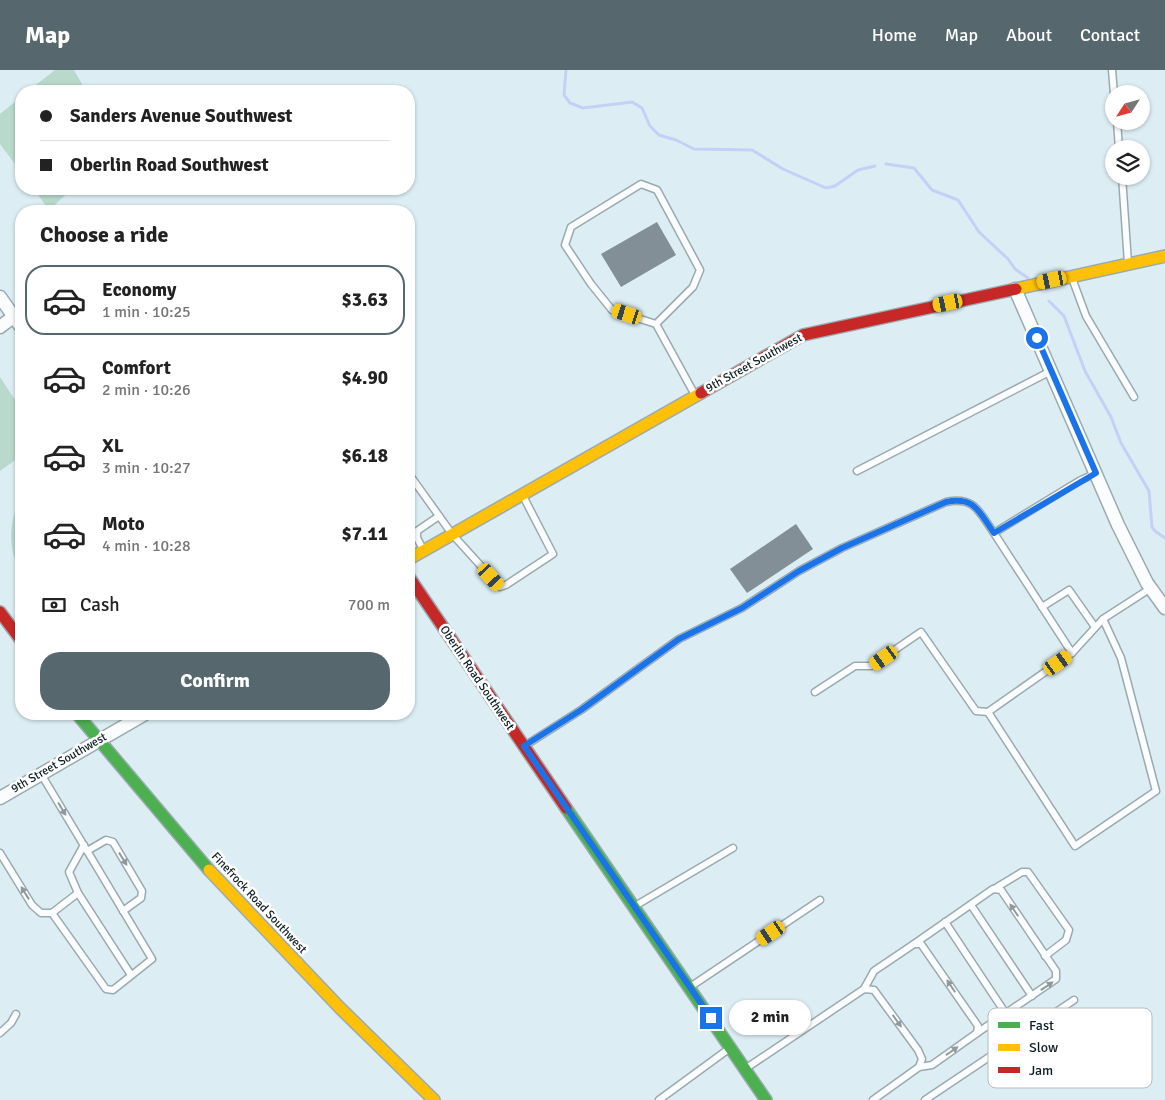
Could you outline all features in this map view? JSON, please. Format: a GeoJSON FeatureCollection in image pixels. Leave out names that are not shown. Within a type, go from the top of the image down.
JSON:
{"type":"FeatureCollection","features":[{"type":"Feature","properties":{"kind":"street","name":"9th Street Southwest"},"geometry":{"type":"LineString","coordinates":[[415,555],[803,335],[1165,256]]}},
{"type":"Feature","properties":{"kind":"street"},"geometry":{"type":"LineString","coordinates":[[1015,289],[1123,534],[1151,588],[1165,608]]}},
{"type":"Feature","properties":{"kind":"street"},"geometry":{"type":"LineString","coordinates":[[0,297],[15,314]]}},
{"type":"Feature","properties":{"kind":"street"},"geometry":{"type":"LineString","coordinates":[[0,326],[15,320]]}},
{"type":"Feature","properties":{"kind":"street","name":"Oberlin Road Southwest"},"geometry":{"type":"LineString","coordinates":[[415,586],[766,1100]]}},
{"type":"Feature","properties":{"kind":"street"},"geometry":{"type":"LineString","coordinates":[[0,612],[15,632]]}},
{"type":"Feature","properties":{"kind":"street","name":"Finefrock Road Southwest"},"geometry":{"type":"LineString","coordinates":[[82,720],[161,815],[278,945],[434,1100]]}},
{"type":"Feature","properties":{"kind":"street","name":"9th Street Southwest"},"geometry":{"type":"LineString","coordinates":[[0,798],[135,720]]}},
{"type":"Feature","properties":{"kind":"lane"},"geometry":{"type":"LineString","coordinates":[[1112,70],[1113,85]]}},
{"type":"Feature","properties":{"kind":"lane"},"geometry":{"type":"LineString","coordinates":[[656,324],[694,287],[700,270],[656,190],[641,184],[571,227],[565,244],[591,284],[612,310],[656,324],[695,395]]}},
{"type":"Feature","properties":{"kind":"lane"},"geometry":{"type":"LineString","coordinates":[[1123,185],[1128,264]]}},
{"type":"Feature","properties":{"kind":"lane"},"geometry":{"type":"LineString","coordinates":[[1071,276],[1086,316],[1134,397]]}},
{"type":"Feature","properties":{"kind":"lane"},"geometry":{"type":"LineString","coordinates":[[857,471],[1052,371]]}},
{"type":"Feature","properties":{"kind":"lane"},"geometry":{"type":"LineString","coordinates":[[994,533],[1096,473]]}},
{"type":"Feature","properties":{"kind":"lane"},"geometry":{"type":"LineString","coordinates":[[415,482],[452,534],[500,587],[554,554],[522,495]]}},
{"type":"Feature","properties":{"kind":"lane"},"geometry":{"type":"LineString","coordinates":[[524,746],[581,710],[679,639],[742,608],[799,571],[842,548],[946,502],[960,499],[973,504],[1072,653]]}},
{"type":"Feature","properties":{"kind":"lane"},"geometry":{"type":"LineString","coordinates":[[424,550],[417,538],[417,531],[439,516]]}},
{"type":"Feature","properties":{"kind":"lane"},"geometry":{"type":"LineString","coordinates":[[815,692],[856,666],[871,666],[921,632],[976,710],[988,712],[1072,653],[1103,619],[1151,588]]}},
{"type":"Feature","properties":{"kind":"lane"},"geometry":{"type":"LineString","coordinates":[[1042,607],[1070,590],[1095,627]]}},
{"type":"Feature","properties":{"kind":"lane"},"geometry":{"type":"LineString","coordinates":[[988,712],[1074,846],[1156,791],[1124,667],[1103,619]]}},
{"type":"Feature","properties":{"kind":"lane"},"geometry":{"type":"LineString","coordinates":[[41,774],[152,959],[112,990],[106,989],[52,913]]}},
{"type":"Feature","properties":{"kind":"lane"},"geometry":{"type":"LineString","coordinates":[[87,851],[106,840],[112,842],[142,890],[141,898],[123,911]]}},
{"type":"Feature","properties":{"kind":"lane"},"geometry":{"type":"LineString","coordinates":[[84,845],[69,872],[78,894],[131,975]]}},
{"type":"Feature","properties":{"kind":"lane"},"geometry":{"type":"LineString","coordinates":[[634,906],[733,848]]}},
{"type":"Feature","properties":{"kind":"lane"},"geometry":{"type":"LineString","coordinates":[[0,853],[32,905],[41,913],[52,913],[78,894]]}},
{"type":"Feature","properties":{"kind":"lane"},"geometry":{"type":"LineString","coordinates":[[745,1069],[864,989],[874,971],[993,889],[1022,872],[1028,872],[1069,930],[1066,940],[1045,956]]}},
{"type":"Feature","properties":{"kind":"lane"},"geometry":{"type":"LineString","coordinates":[[993,889],[1001,890],[1056,971],[1056,980],[1015,1008]]}},
{"type":"Feature","properties":{"kind":"lane"},"geometry":{"type":"LineString","coordinates":[[690,987],[820,900]]}},
{"type":"Feature","properties":{"kind":"lane"},"geometry":{"type":"LineString","coordinates":[[971,904],[1032,996]]}},
{"type":"Feature","properties":{"kind":"lane"},"geometry":{"type":"LineString","coordinates":[[945,922],[1002,1008]]}},
{"type":"Feature","properties":{"kind":"lane"},"geometry":{"type":"LineString","coordinates":[[914,944],[926,948],[978,1026],[977,1033]]}},
{"type":"Feature","properties":{"kind":"lane"},"geometry":{"type":"LineString","coordinates":[[864,989],[874,990],[918,1050],[922,1059],[919,1067]]}},
{"type":"Feature","properties":{"kind":"lane"},"geometry":{"type":"LineString","coordinates":[[1062,1008],[1074,1000]]}},
{"type":"Feature","properties":{"kind":"lane"},"geometry":{"type":"LineString","coordinates":[[0,1033],[11,1023],[16,1014]]}},
{"type":"Feature","properties":{"kind":"lane"},"geometry":{"type":"LineString","coordinates":[[874,1100],[919,1067],[932,1065],[988,1026]]}},
{"type":"Feature","properties":{"kind":"lane"},"geometry":{"type":"LineString","coordinates":[[659,1100],[731,1047]]}},
{"type":"Feature","properties":{"kind":"lane"},"geometry":{"type":"LineString","coordinates":[[926,1100],[988,1058]]}},
{"type":"Feature","properties":{"kind":"green space"},"geometry":{"type":"Polygon","coordinates":[[[55,70],[74,70],[83,85],[36,85],[55,70]]]}},
{"type":"Feature","properties":{"kind":"green space"},"geometry":{"type":"Polygon","coordinates":[[[15,102],[15,164],[0,144],[0,114],[15,102]]]}},
{"type":"Feature","properties":{"kind":"green space"},"geometry":{"type":"Polygon","coordinates":[[[38,195],[65,195],[54,205],[45,205],[38,195]]]}},
{"type":"Feature","properties":{"kind":"green space"},"geometry":{"type":"Polygon","coordinates":[[[0,377],[15,400],[15,460],[0,471],[0,377]]]}},
{"type":"Feature","properties":{"kind":"green space"},"geometry":{"type":"Polygon","coordinates":[[[15,512],[15,561],[11,534],[15,512]]]}},
{"type":"Feature","properties":{"kind":"building"},"geometry":{"type":"Polygon","coordinates":[[[657,222],[676,255],[621,287],[601,254],[657,222]]]}},
{"type":"Feature","properties":{"kind":"building"},"geometry":{"type":"Polygon","coordinates":[[[796,524],[813,549],[747,593],[730,569],[796,524]]]}},
{"type":"Feature","properties":{"kind":"waterway"},"geometry":{"type":"LineString","coordinates":[[566,70],[564,95],[570,103],[583,108],[632,102],[642,108],[650,126],[659,135],[676,140],[694,149],[752,150],[783,169],[826,188],[835,186],[858,170],[875,166]]}},
{"type":"Feature","properties":{"kind":"waterway"},"geometry":{"type":"LineString","coordinates":[[886,164],[914,168],[932,190],[958,200],[979,232],[1008,259],[1015,269],[1028,278]]}},
{"type":"Feature","properties":{"kind":"waterway"},"geometry":{"type":"LineString","coordinates":[[1049,301],[1064,316],[1085,371],[1111,417],[1121,443],[1149,491],[1152,527],[1165,538]]}},
{"type":"Feature","properties":{"kind":"traffic: fast"},"geometry":{"type":"LineString","coordinates":[[82,720],[209,870]]}},
{"type":"Feature","properties":{"kind":"traffic: fast"},"geometry":{"type":"LineString","coordinates":[[566,808],[766,1100]]}},
{"type":"Feature","properties":{"kind":"traffic: slow"},"geometry":{"type":"LineString","coordinates":[[1016,289],[1165,256]]}},
{"type":"Feature","properties":{"kind":"traffic: slow"},"geometry":{"type":"LineString","coordinates":[[415,556],[701,393]]}},
{"type":"Feature","properties":{"kind":"traffic: slow"},"geometry":{"type":"LineString","coordinates":[[209,870],[340,1008],[434,1100]]}},
{"type":"Feature","properties":{"kind":"traffic: jam"},"geometry":{"type":"LineString","coordinates":[[701,393],[803,335],[1016,289]]}},
{"type":"Feature","properties":{"kind":"traffic: jam"},"geometry":{"type":"LineString","coordinates":[[415,586],[566,808]]}},
{"type":"Feature","properties":{"kind":"traffic: jam"},"geometry":{"type":"LineString","coordinates":[[0,612],[15,632]]}},
{"type":"Feature","properties":{"kind":"route"},"geometry":{"type":"LineString","coordinates":[[711,1018],[524,746],[581,710],[679,639],[702,626],[742,608],[799,571],[842,548],[946,502],[960,499],[973,504],[994,533],[1079,481],[1096,473],[1037,338]]}}]}
